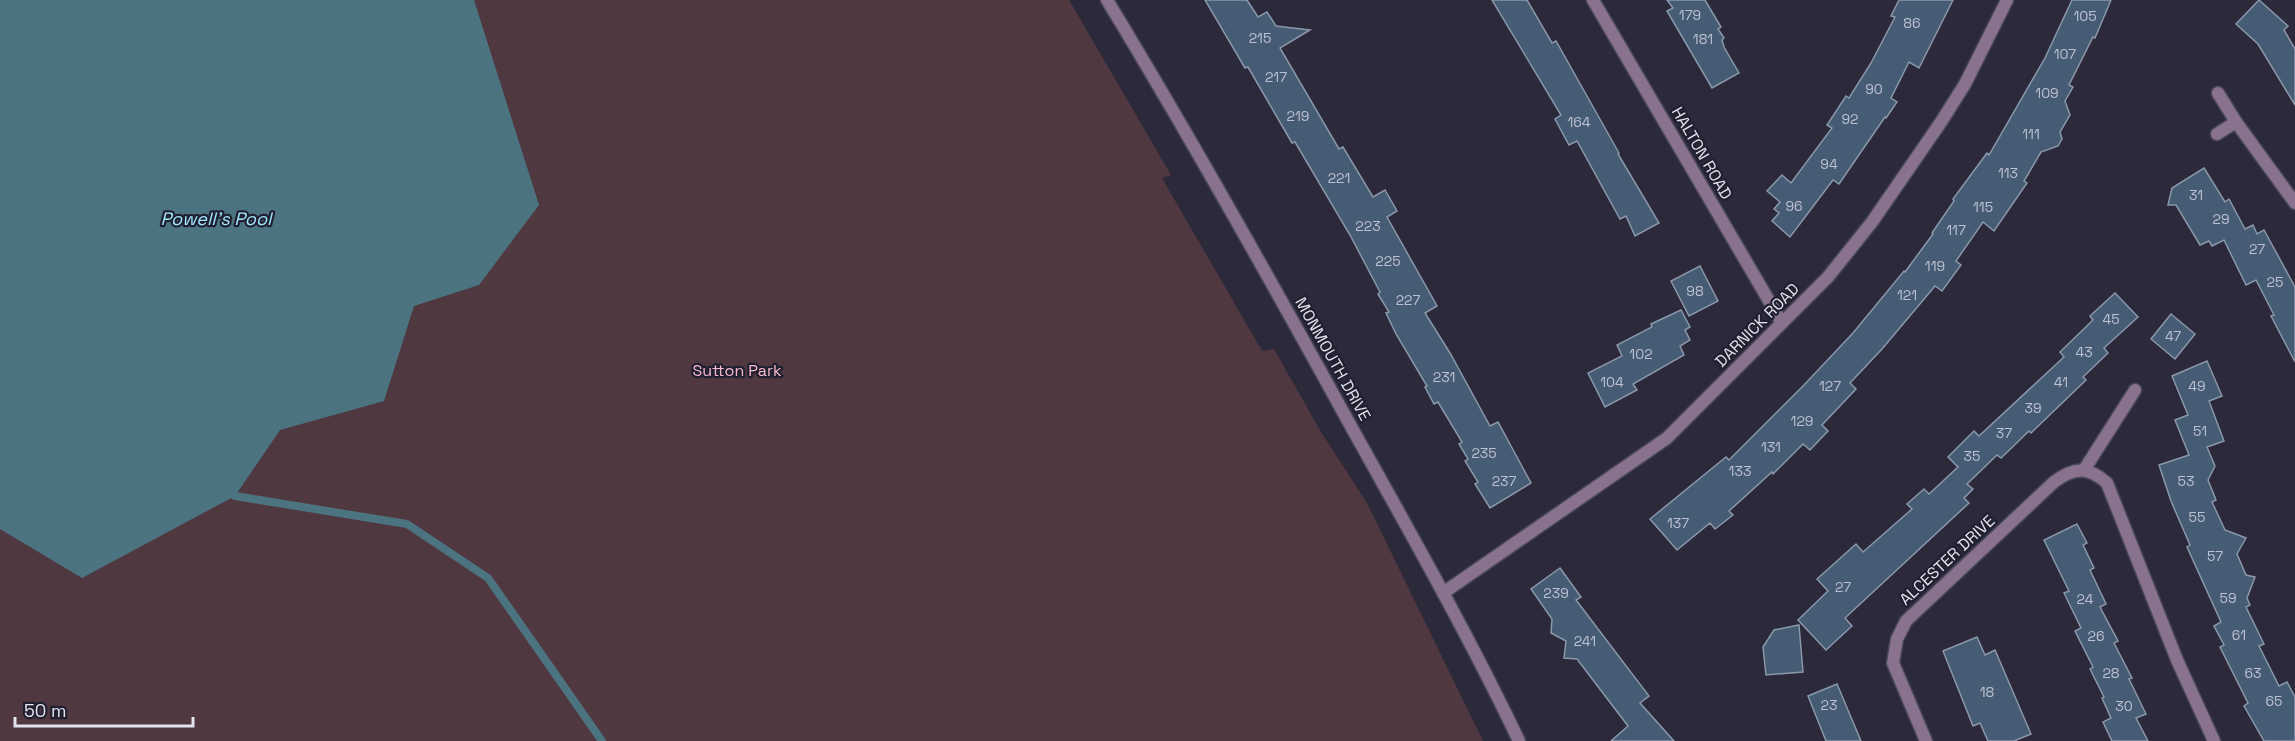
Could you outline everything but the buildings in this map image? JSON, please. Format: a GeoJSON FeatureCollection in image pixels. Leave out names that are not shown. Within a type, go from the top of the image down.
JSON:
{"type":"FeatureCollection","features":[{"type":"Feature","properties":{"kind":"street","name":"MONMOUTH DRIVE"},"geometry":{"type":"LineString","coordinates":[[1107,0],[1146,63],[1305,343],[1480,660],[1519,741]]}},
{"type":"Feature","properties":{"kind":"street","name":"HALTON ROAD"},"geometry":{"type":"LineString","coordinates":[[1593,0],[1782,323]]}},
{"type":"Feature","properties":{"kind":"street","name":"DARNICK ROAD"},"geometry":{"type":"LineString","coordinates":[[1443,593],[1667,438],[1828,277],[1872,222],[1965,84],[2007,0]]}},
{"type":"Feature","properties":{"kind":"street"},"geometry":{"type":"LineString","coordinates":[[2218,93],[2235,123],[2295,203]]}},
{"type":"Feature","properties":{"kind":"street"},"geometry":{"type":"LineString","coordinates":[[2217,134],[2235,123]]}},
{"type":"Feature","properties":{"kind":"street"},"geometry":{"type":"LineString","coordinates":[[2135,390],[2084,470],[2098,474],[2107,483],[2177,660],[2214,741]]}},
{"type":"Feature","properties":{"kind":"street","name":"ALCESTER DRIVE"},"geometry":{"type":"LineString","coordinates":[[1926,741],[1893,663],[1897,639],[1906,621],[2054,482],[2066,472],[2084,470]]}},
{"type":"Feature","properties":{"kind":"green space","name":"Sutton Park"},"geometry":{"type":"Polygon","coordinates":[[[0,0],[1069,0],[1171,175],[1162,178],[1262,351],[1274,349],[1321,432],[1367,503],[1483,741],[0,741],[0,0]]]}},
{"type":"Feature","properties":{"kind":"water","name":"Powell's Pool"},"geometry":{"type":"Polygon","coordinates":[[[0,0],[474,0],[539,205],[479,285],[414,306],[384,401],[280,430],[235,496],[82,578],[0,529],[0,0]]]}},
{"type":"Feature","properties":{"kind":"waterway"},"geometry":{"type":"LineString","coordinates":[[235,496],[407,524],[488,578],[602,741]]}}]}
